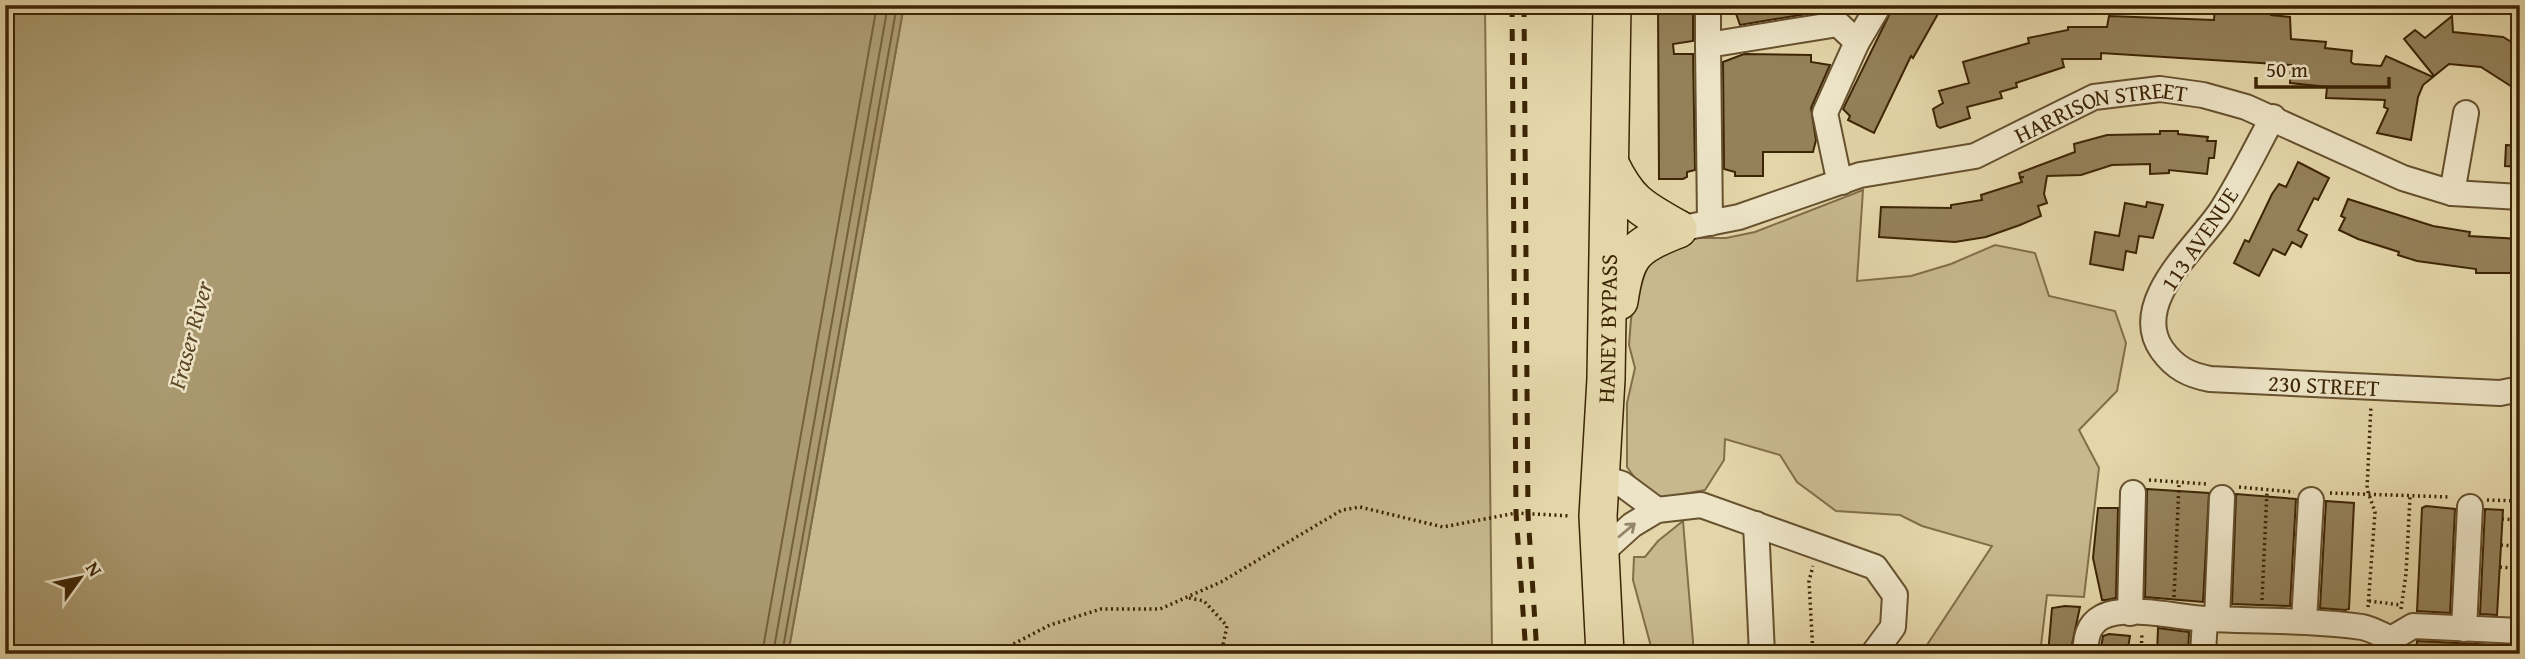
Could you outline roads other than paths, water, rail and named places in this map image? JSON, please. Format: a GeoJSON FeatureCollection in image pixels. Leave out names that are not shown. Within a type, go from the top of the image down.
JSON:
{"type":"FeatureCollection","features":[{"type":"Feature","properties":{"kind":"highway","name":"HANEY BYPASS"},"geometry":{"type":"LineString","coordinates":[[1605,654],[1598,516],[1606,379],[1612,5]]}},
{"type":"Feature","properties":{"kind":"highway"},"geometry":{"type":"LineString","coordinates":[[1610,164],[1624,192],[1641,208],[1694,226]]}},
{"type":"Feature","properties":{"kind":"highway"},"geometry":{"type":"LineString","coordinates":[[1606,379],[1624,268],[1646,242],[1694,226]]}},
{"type":"Feature","properties":{"kind":"street"},"geometry":{"type":"LineString","coordinates":[[1694,226],[1709,45],[1708,5]]}},
{"type":"Feature","properties":{"kind":"street"},"geometry":{"type":"LineString","coordinates":[[1842,182],[1825,113],[1857,42],[1879,5]]}},
{"type":"Feature","properties":{"kind":"street"},"geometry":{"type":"LineString","coordinates":[[1709,45],[1838,24],[1857,42]]}},
{"type":"Feature","properties":{"kind":"street","name":"HARRISON STREET"},"geometry":{"type":"LineString","coordinates":[[1694,226],[1739,217],[1860,175],[1975,156],[2094,97],[2160,89],[2203,96],[2273,117],[2403,178],[2452,193],[2520,197]]}},
{"type":"Feature","properties":{"kind":"street"},"geometry":{"type":"LineString","coordinates":[[2452,193],[2466,113]]}},
{"type":"Feature","properties":{"kind":"street","name":"113 AVENUE"},"geometry":{"type":"LineString","coordinates":[[2153,327],[2163,287],[2220,212],[2273,117]]}},
{"type":"Feature","properties":{"kind":"street","name":"230 STREET"},"geometry":{"type":"LineString","coordinates":[[2153,327],[2159,346],[2170,362],[2190,375],[2210,379],[2500,393],[2520,389]]}},
{"type":"Feature","properties":{"kind":"street"},"geometry":{"type":"LineString","coordinates":[[1601,477],[1622,484],[1657,510]]}},
{"type":"Feature","properties":{"kind":"street"},"geometry":{"type":"LineString","coordinates":[[2203,654],[2211,619],[2224,489]]}},
{"type":"Feature","properties":{"kind":"street"},"geometry":{"type":"LineString","coordinates":[[2130,613],[2133,494]]}},
{"type":"Feature","properties":{"kind":"street"},"geometry":{"type":"LineString","coordinates":[[2304,621],[2312,495]]}},
{"type":"Feature","properties":{"kind":"street"},"geometry":{"type":"LineString","coordinates":[[1600,554],[1632,525],[1657,510],[1701,505],[1875,567],[1895,595],[1893,626],[1873,654]]}},
{"type":"Feature","properties":{"kind":"street"},"geometry":{"type":"LineString","coordinates":[[2464,629],[2470,507]]}},
{"type":"Feature","properties":{"kind":"street"},"geometry":{"type":"LineString","coordinates":[[1756,524],[1762,654]]}},
{"type":"Feature","properties":{"kind":"street"},"geometry":{"type":"LineString","coordinates":[[2085,654],[2087,635],[2100,617],[2130,613],[2211,619],[2304,621],[2365,628],[2388,646],[2413,626],[2520,631]]}},
{"type":"Feature","properties":{"kind":"water","name":"Fraser River"},"geometry":{"type":"Polygon","coordinates":[[[5,5],[904,5],[788,654],[5,654],[5,5]]]}},
{"type":"Feature","properties":{"kind":"railway"},"geometry":{"type":"LineString","coordinates":[[1512,5],[1516,513],[1526,654]]}},
{"type":"Feature","properties":{"kind":"railway"},"geometry":{"type":"LineString","coordinates":[[1524,5],[1528,514],[1537,654]]}}]}
